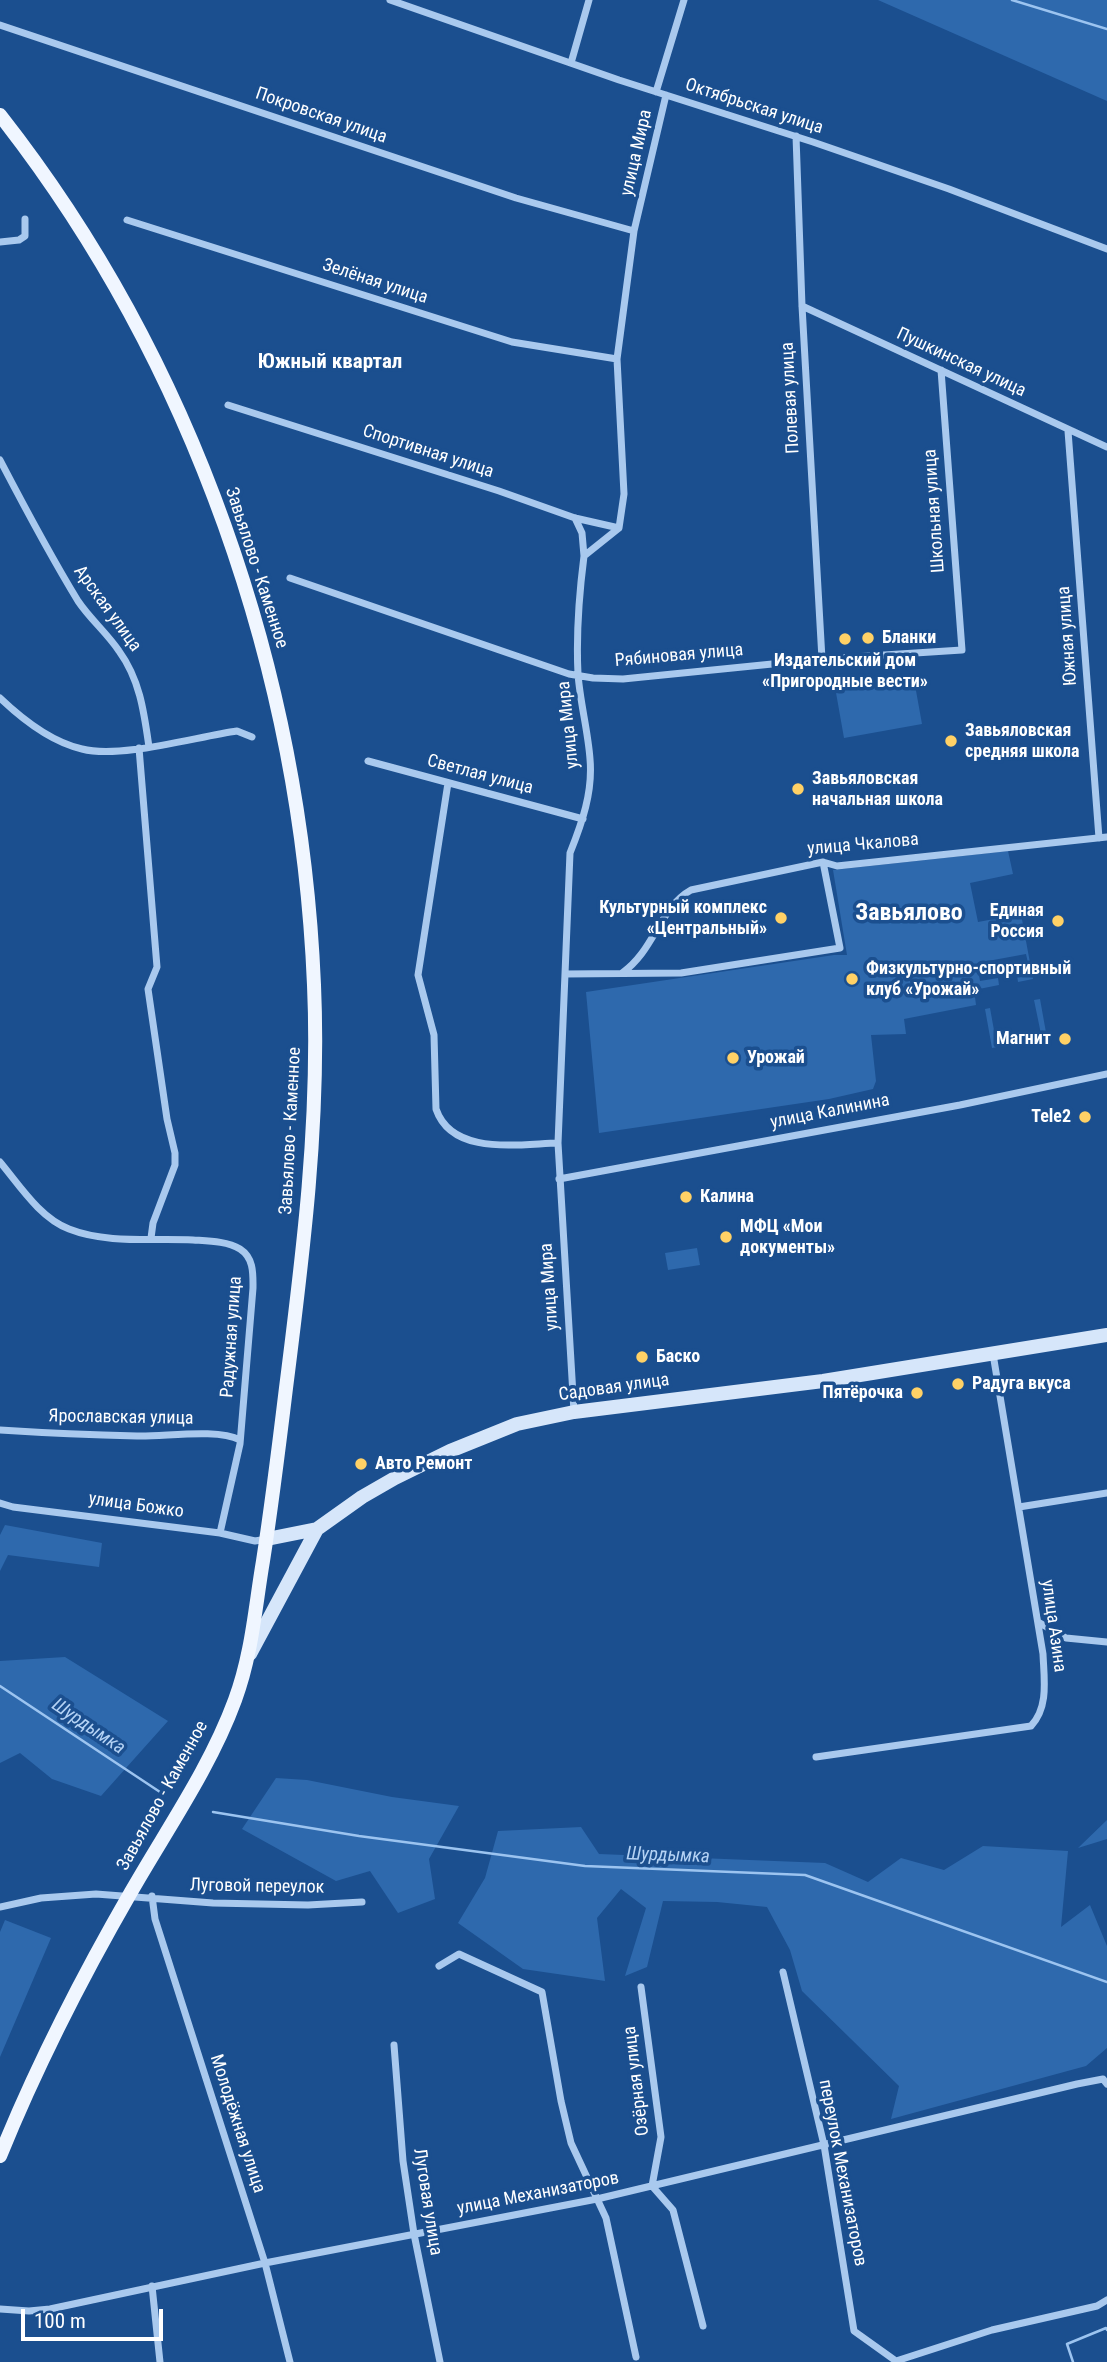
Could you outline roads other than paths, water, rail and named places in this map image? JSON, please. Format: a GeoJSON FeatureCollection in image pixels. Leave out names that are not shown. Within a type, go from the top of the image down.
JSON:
{"type":"FeatureCollection","features":[{"type":"Feature","properties":{"kind":"main road","name":"Завьялово - Каменное"},"geometry":{"type":"LineString","coordinates":[[0,115],[59,197],[136,326],[189,435],[234,551],[270,677],[301,837],[314,987],[315,1094],[313,1155],[304,1246],[267,1539],[249,1655],[224,1726],[193,1788],[85,1973],[0,2156]]}},
{"type":"Feature","properties":{"kind":"street","name":"Октябрьская улица"},"geometry":{"type":"LineString","coordinates":[[390,0],[949,189],[1107,249]]}},
{"type":"Feature","properties":{"kind":"street"},"geometry":{"type":"LineString","coordinates":[[571,63],[589,0]]}},
{"type":"Feature","properties":{"kind":"street"},"geometry":{"type":"LineString","coordinates":[[656,92],[684,0]]}},
{"type":"Feature","properties":{"kind":"street","name":"Покровская улица"},"geometry":{"type":"LineString","coordinates":[[0,25],[516,198],[634,231]]}},
{"type":"Feature","properties":{"kind":"street","name":"улица Мира"},"geometry":{"type":"LineString","coordinates":[[619,528],[624,494],[617,359],[634,231],[666,95]]}},
{"type":"Feature","properties":{"kind":"street","name":"Полевая улица"},"geometry":{"type":"LineString","coordinates":[[796,136],[802,306],[822,659]]}},
{"type":"Feature","properties":{"kind":"street"},"geometry":{"type":"LineString","coordinates":[[0,242],[19,240],[26,236],[25,219]]}},
{"type":"Feature","properties":{"kind":"street","name":"Зелёная улица"},"geometry":{"type":"LineString","coordinates":[[127,220],[512,342],[617,359]]}},
{"type":"Feature","properties":{"kind":"street","name":"Пушкинская улица"},"geometry":{"type":"LineString","coordinates":[[802,306],[1107,447]]}},
{"type":"Feature","properties":{"kind":"street","name":"Школьная улица"},"geometry":{"type":"LineString","coordinates":[[941,370],[962,650]]}},
{"type":"Feature","properties":{"kind":"street","name":"Спортивная улица"},"geometry":{"type":"LineString","coordinates":[[228,405],[499,491],[575,519],[619,528]]}},
{"type":"Feature","properties":{"kind":"street","name":"Южная улица"},"geometry":{"type":"LineString","coordinates":[[1069,431],[1103,837]]}},
{"type":"Feature","properties":{"kind":"street","name":"Арская улица"},"geometry":{"type":"LineString","coordinates":[[0,460],[47,550],[84,610],[118,649],[133,673],[144,708],[149,747]]}},
{"type":"Feature","properties":{"kind":"street","name":"улица Мира"},"geometry":{"type":"LineString","coordinates":[[574,1412],[558,1143],[570,853],[590,791],[591,760],[578,675],[578,603],[584,556],[582,533],[575,519]]}},
{"type":"Feature","properties":{"kind":"street"},"geometry":{"type":"LineString","coordinates":[[584,556],[619,528]]}},
{"type":"Feature","properties":{"kind":"street","name":"Рябиновая улица"},"geometry":{"type":"LineString","coordinates":[[290,578],[569,674],[593,678],[623,679],[822,659],[962,650]]}},
{"type":"Feature","properties":{"kind":"street"},"geometry":{"type":"LineString","coordinates":[[0,698],[49,736],[66,744],[98,752],[149,747],[237,731],[251,737]]}},
{"type":"Feature","properties":{"kind":"street"},"geometry":{"type":"LineString","coordinates":[[138,748],[157,967],[148,989],[176,1165],[153,1223],[151,1238]]}},
{"type":"Feature","properties":{"kind":"street","name":"Светлая улица"},"geometry":{"type":"LineString","coordinates":[[368,761],[583,819]]}},
{"type":"Feature","properties":{"kind":"street"},"geometry":{"type":"LineString","coordinates":[[449,783],[418,975],[434,1035],[436,1108],[447,1129],[464,1139],[507,1144],[558,1143]]}},
{"type":"Feature","properties":{"kind":"street","name":"улица Чкалова"},"geometry":{"type":"LineString","coordinates":[[622,973],[634,965],[647,949],[673,903],[691,890],[823,862],[837,866],[1103,837]]}},
{"type":"Feature","properties":{"kind":"street"},"geometry":{"type":"LineString","coordinates":[[565,974],[681,973],[839,948],[823,862]]}},
{"type":"Feature","properties":{"kind":"street","name":"улица Калинина"},"geometry":{"type":"LineString","coordinates":[[559,1179],[960,1105],[1107,1074]]}},
{"type":"Feature","properties":{"kind":"street","name":"Радужная улица"},"geometry":{"type":"LineString","coordinates":[[0,1163],[54,1222],[91,1236],[228,1244],[241,1250],[250,1259],[253,1288],[240,1440],[220,1533]]}},
{"type":"Feature","properties":{"kind":"street","name":"Садовая улица"},"geometry":{"type":"LineString","coordinates":[[317,1530],[362,1497],[450,1451],[517,1424],[574,1412],[823,1381],[1107,1335]]}},
{"type":"Feature","properties":{"kind":"street","name":"улица Азина"},"geometry":{"type":"LineString","coordinates":[[816,1757],[1031,1726],[1039,1717],[1044,1696],[1044,1654],[993,1354]]}},
{"type":"Feature","properties":{"kind":"street","name":"Ярославская улица"},"geometry":{"type":"LineString","coordinates":[[0,1430],[140,1436],[214,1434],[233,1436],[240,1440]]}},
{"type":"Feature","properties":{"kind":"street"},"geometry":{"type":"LineString","coordinates":[[1019,1507],[1107,1493]]}},
{"type":"Feature","properties":{"kind":"street","name":"улица Божко"},"geometry":{"type":"LineString","coordinates":[[0,1503],[13,1507],[220,1533],[255,1541],[267,1539]]}},
{"type":"Feature","properties":{"kind":"street"},"geometry":{"type":"LineString","coordinates":[[267,1539],[317,1530]]}},
{"type":"Feature","properties":{"kind":"street"},"geometry":{"type":"LineString","coordinates":[[249,1655],[317,1530]]}},
{"type":"Feature","properties":{"kind":"street"},"geometry":{"type":"LineString","coordinates":[[1038,1622],[1066,1638],[1107,1642]]}},
{"type":"Feature","properties":{"kind":"street","name":"Луговой переулок"},"geometry":{"type":"LineString","coordinates":[[0,1907],[41,1898],[96,1894],[152,1896],[174,1902],[308,1905],[362,1902]]}},
{"type":"Feature","properties":{"kind":"street","name":"Молодёжная улица"},"geometry":{"type":"LineString","coordinates":[[152,1896],[155,1919],[265,2263],[290,2362]]}},
{"type":"Feature","properties":{"kind":"street"},"geometry":{"type":"LineString","coordinates":[[439,1966],[459,1954],[541,1992],[571,2143],[606,2218],[636,2357]]}},
{"type":"Feature","properties":{"kind":"street","name":"переулок Механизаторов"},"geometry":{"type":"LineString","coordinates":[[783,1972],[824,2145],[854,2331],[896,2361]]}},
{"type":"Feature","properties":{"kind":"street","name":"Озёрная улица"},"geometry":{"type":"LineString","coordinates":[[641,1987],[661,2137],[652,2186]]}},
{"type":"Feature","properties":{"kind":"street","name":"Луговая улица"},"geometry":{"type":"LineString","coordinates":[[394,2045],[403,2161],[414,2234],[440,2362]]}},
{"type":"Feature","properties":{"kind":"street","name":"улица Механизаторов"},"geometry":{"type":"LineString","coordinates":[[0,2309],[50,2309],[265,2263],[597,2199],[1077,2084],[1103,2079],[1107,2084]]}},
{"type":"Feature","properties":{"kind":"street"},"geometry":{"type":"LineString","coordinates":[[652,2186],[673,2210],[703,2326]]}},
{"type":"Feature","properties":{"kind":"street"},"geometry":{"type":"LineString","coordinates":[[152,2286],[160,2362]]}},
{"type":"Feature","properties":{"kind":"street"},"geometry":{"type":"LineString","coordinates":[[896,2361],[992,2330],[1097,2305],[1107,2300]]}},
{"type":"Feature","properties":{"kind":"waterway"},"geometry":{"type":"LineString","coordinates":[[1012,0],[1107,29]]}},
{"type":"Feature","properties":{"kind":"waterway","name":"Шурдымка"},"geometry":{"type":"LineString","coordinates":[[0,1686],[160,1792]]}},
{"type":"Feature","properties":{"kind":"waterway","name":"Шурдымка"},"geometry":{"type":"LineString","coordinates":[[213,1812],[359,1836],[585,1866],[805,1875],[1107,1982]]}},
{"type":"Feature","properties":{"kind":"waterway"},"geometry":{"type":"LineString","coordinates":[[1073,2362],[1067,2344],[1106,2328],[1107,2330]]}},
{"type":"Feature","properties":{"kind":"place","name":"Бланки"},"geometry":{"type":"Point","coordinates":[868,638]}},
{"type":"Feature","properties":{"kind":"place","name":"Издательский дом «Пригородные вести»"},"geometry":{"type":"Point","coordinates":[845,639]}},
{"type":"Feature","properties":{"kind":"place","name":"Завьяловская средняя школа"},"geometry":{"type":"Point","coordinates":[951,741]}},
{"type":"Feature","properties":{"kind":"place","name":"Завьяловская начальная школа"},"geometry":{"type":"Point","coordinates":[798,789]}},
{"type":"Feature","properties":{"kind":"place","name":"Культурный комплекс «Центральный»"},"geometry":{"type":"Point","coordinates":[781,918]}},
{"type":"Feature","properties":{"kind":"place","name":"Единая Россия"},"geometry":{"type":"Point","coordinates":[1058,921]}},
{"type":"Feature","properties":{"kind":"place","name":"Физкультурно-спортивный клуб «Урожай»"},"geometry":{"type":"Point","coordinates":[852,979]}},
{"type":"Feature","properties":{"kind":"place","name":"Магнит"},"geometry":{"type":"Point","coordinates":[1065,1039]}},
{"type":"Feature","properties":{"kind":"place","name":"Урожай"},"geometry":{"type":"Point","coordinates":[733,1058]}},
{"type":"Feature","properties":{"kind":"place","name":"Tele2"},"geometry":{"type":"Point","coordinates":[1085,1117]}},
{"type":"Feature","properties":{"kind":"place","name":"Калина"},"geometry":{"type":"Point","coordinates":[686,1197]}},
{"type":"Feature","properties":{"kind":"place","name":"МФЦ «Мои документы»"},"geometry":{"type":"Point","coordinates":[726,1237]}},
{"type":"Feature","properties":{"kind":"place","name":"Баско"},"geometry":{"type":"Point","coordinates":[642,1357]}},
{"type":"Feature","properties":{"kind":"place","name":"Радуга вкуса"},"geometry":{"type":"Point","coordinates":[958,1384]}},
{"type":"Feature","properties":{"kind":"place","name":"Пятёрочка"},"geometry":{"type":"Point","coordinates":[917,1393]}},
{"type":"Feature","properties":{"kind":"place","name":"Авто Ремонт"},"geometry":{"type":"Point","coordinates":[361,1464]}},
{"type":"Feature","properties":{"kind":"district","name":"Южный квартал"},"geometry":{"type":"Point","coordinates":[330,363]}},
{"type":"Feature","properties":{"kind":"district","name":"Завьялово"},"geometry":{"type":"Point","coordinates":[909,914]}}]}
